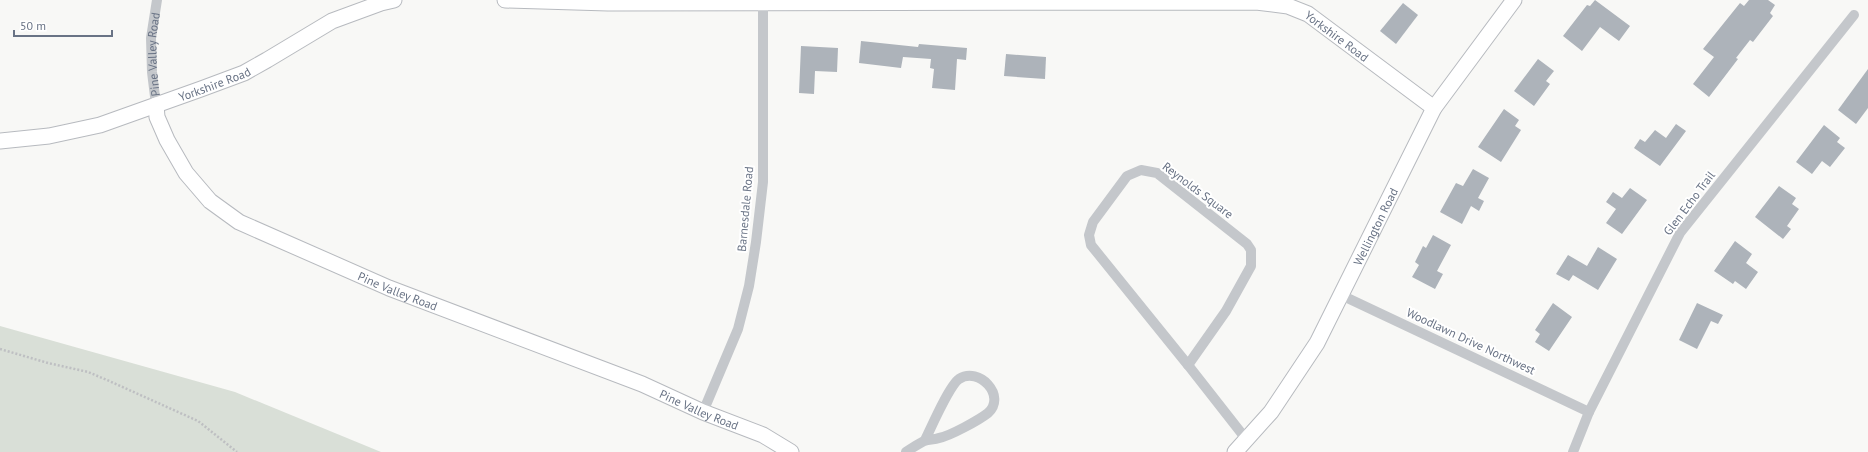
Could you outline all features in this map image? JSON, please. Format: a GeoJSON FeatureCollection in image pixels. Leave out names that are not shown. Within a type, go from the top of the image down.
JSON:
{"type":"FeatureCollection","features":[{"type":"Feature","properties":{"kind":"street","name":"Pine Valley Road"},"geometry":{"type":"LineString","coordinates":[[157,0],[151,38],[152,72],[158,117],[166,140],[186,173],[210,201],[239,222],[389,288],[642,384],[703,412],[763,435],[792,452]]}},
{"type":"Feature","properties":{"kind":"street","name":"Yorkshire Road"},"geometry":{"type":"LineString","coordinates":[[0,141],[48,136],[100,125],[156,105],[244,73],[311,32],[342,16],[394,0]]}},
{"type":"Feature","properties":{"kind":"street","name":"Yorkshire Road"},"geometry":{"type":"LineString","coordinates":[[505,0],[608,4],[763,2],[1256,2],[1288,6],[1308,14],[1434,108]]}},
{"type":"Feature","properties":{"kind":"street","name":"Wellington Road"},"geometry":{"type":"LineString","coordinates":[[1235,452],[1271,412],[1317,343],[1434,108],[1514,0]]}},
{"type":"Feature","properties":{"kind":"street","name":"Barnesdale Road"},"geometry":{"type":"LineString","coordinates":[[703,412],[738,329],[749,286],[756,244],[763,182],[763,2]]}},
{"type":"Feature","properties":{"kind":"street","name":"Glen Echo Trail"},"geometry":{"type":"LineString","coordinates":[[1573,452],[1589,412],[1680,233],[1854,15]]}},
{"type":"Feature","properties":{"kind":"street","name":"Reynolds Square"},"geometry":{"type":"LineString","coordinates":[[1188,365],[1222,318],[1243,284],[1251,266],[1251,250],[1247,244],[1157,173],[1145,170],[1134,172],[1127,176],[1093,222],[1089,235],[1091,245],[1246,439]]}},
{"type":"Feature","properties":{"kind":"street","name":"Woodlawn Drive Northwest"},"geometry":{"type":"LineString","coordinates":[[1341,294],[1589,412]]}},
{"type":"Feature","properties":{"kind":"street"},"geometry":{"type":"LineString","coordinates":[[906,452],[925,440],[940,438],[989,412],[994,403],[993,392],[988,383],[978,377],[968,376],[958,379],[937,415],[925,440]]}},
{"type":"Feature","properties":{"kind":"path"},"geometry":{"type":"LineString","coordinates":[[0,349],[48,363],[88,372],[107,380],[198,421],[237,452]]}},
{"type":"Feature","properties":{"kind":"shaded area"},"geometry":{"type":"Polygon","coordinates":[[[0,326],[235,392],[381,452],[0,452],[0,326]]]}},
{"type":"Feature","properties":{"kind":"building"},"geometry":{"type":"Polygon","coordinates":[[[1595,0],[1630,26],[1619,41],[1600,27],[1582,51],[1563,36],[1587,5],[1590,6],[1595,0]]]}},
{"type":"Feature","properties":{"kind":"building"},"geometry":{"type":"Polygon","coordinates":[[[1749,0],[1768,0],[1775,5],[1770,13],[1773,16],[1753,42],[1750,40],[1736,58],[1738,59],[1709,97],[1693,84],[1714,57],[1703,49],[1740,3],[1744,6],[1749,0]]]}},
{"type":"Feature","properties":{"kind":"building"},"geometry":{"type":"Polygon","coordinates":[[[1403,3],[1418,15],[1396,44],[1380,31],[1403,3]]]}},
{"type":"Feature","properties":{"kind":"building"},"geometry":{"type":"Polygon","coordinates":[[[861,41],[918,47],[919,44],[967,48],[966,60],[957,59],[955,90],[932,88],[934,69],[930,68],[931,59],[903,57],[901,68],[859,63],[861,41]]]}},
{"type":"Feature","properties":{"kind":"building"},"geometry":{"type":"Polygon","coordinates":[[[801,46],[838,48],[837,72],[815,71],[814,94],[799,93],[801,46]]]}},
{"type":"Feature","properties":{"kind":"building"},"geometry":{"type":"Polygon","coordinates":[[[1006,54],[1046,57],[1045,79],[1004,76],[1006,54]]]}},
{"type":"Feature","properties":{"kind":"building"},"geometry":{"type":"Polygon","coordinates":[[[1538,59],[1554,71],[1546,81],[1550,84],[1534,106],[1514,91],[1538,59]]]}},
{"type":"Feature","properties":{"kind":"building"},"geometry":{"type":"Polygon","coordinates":[[[1868,69],[1868,108],[1856,124],[1838,110],[1868,69]]]}},
{"type":"Feature","properties":{"kind":"building"},"geometry":{"type":"Polygon","coordinates":[[[1504,109],[1519,120],[1515,126],[1521,130],[1501,162],[1478,147],[1504,109]]]}},
{"type":"Feature","properties":{"kind":"building"},"geometry":{"type":"Polygon","coordinates":[[[1676,124],[1686,131],[1660,166],[1634,148],[1640,139],[1645,142],[1655,130],[1666,138],[1676,124]]]}},
{"type":"Feature","properties":{"kind":"building"},"geometry":{"type":"Polygon","coordinates":[[[1824,125],[1840,138],[1837,142],[1845,148],[1830,167],[1822,161],[1812,174],[1796,162],[1824,125]]]}},
{"type":"Feature","properties":{"kind":"building"},"geometry":{"type":"Polygon","coordinates":[[[1473,169],[1489,178],[1478,198],[1484,201],[1479,211],[1471,206],[1462,224],[1440,212],[1456,183],[1463,186],[1473,169]]]}},
{"type":"Feature","properties":{"kind":"building"},"geometry":{"type":"Polygon","coordinates":[[[1779,186],[1796,198],[1792,204],[1799,209],[1787,226],[1791,229],[1783,239],[1755,217],[1779,186]]]}},
{"type":"Feature","properties":{"kind":"building"},"geometry":{"type":"Polygon","coordinates":[[[1630,188],[1647,200],[1622,234],[1606,223],[1616,209],[1606,202],[1613,192],[1622,198],[1630,188]]]}},
{"type":"Feature","properties":{"kind":"building"},"geometry":{"type":"Polygon","coordinates":[[[1433,235],[1451,245],[1437,271],[1443,274],[1435,289],[1412,277],[1419,265],[1415,262],[1423,246],[1426,248],[1433,235]]]}},
{"type":"Feature","properties":{"kind":"building"},"geometry":{"type":"Polygon","coordinates":[[[1735,241],[1752,254],[1746,263],[1758,272],[1746,289],[1735,281],[1733,284],[1714,271],[1735,241]]]}},
{"type":"Feature","properties":{"kind":"building"},"geometry":{"type":"Polygon","coordinates":[[[1598,247],[1617,259],[1598,290],[1573,275],[1569,281],[1556,274],[1568,255],[1587,266],[1598,247]]]}},
{"type":"Feature","properties":{"kind":"building"},"geometry":{"type":"Polygon","coordinates":[[[1553,303],[1572,317],[1549,351],[1535,342],[1540,334],[1535,330],[1553,303]]]}},
{"type":"Feature","properties":{"kind":"building"},"geometry":{"type":"Polygon","coordinates":[[[1697,303],[1723,315],[1718,324],[1711,321],[1697,349],[1679,340],[1697,303]]]}}]}
